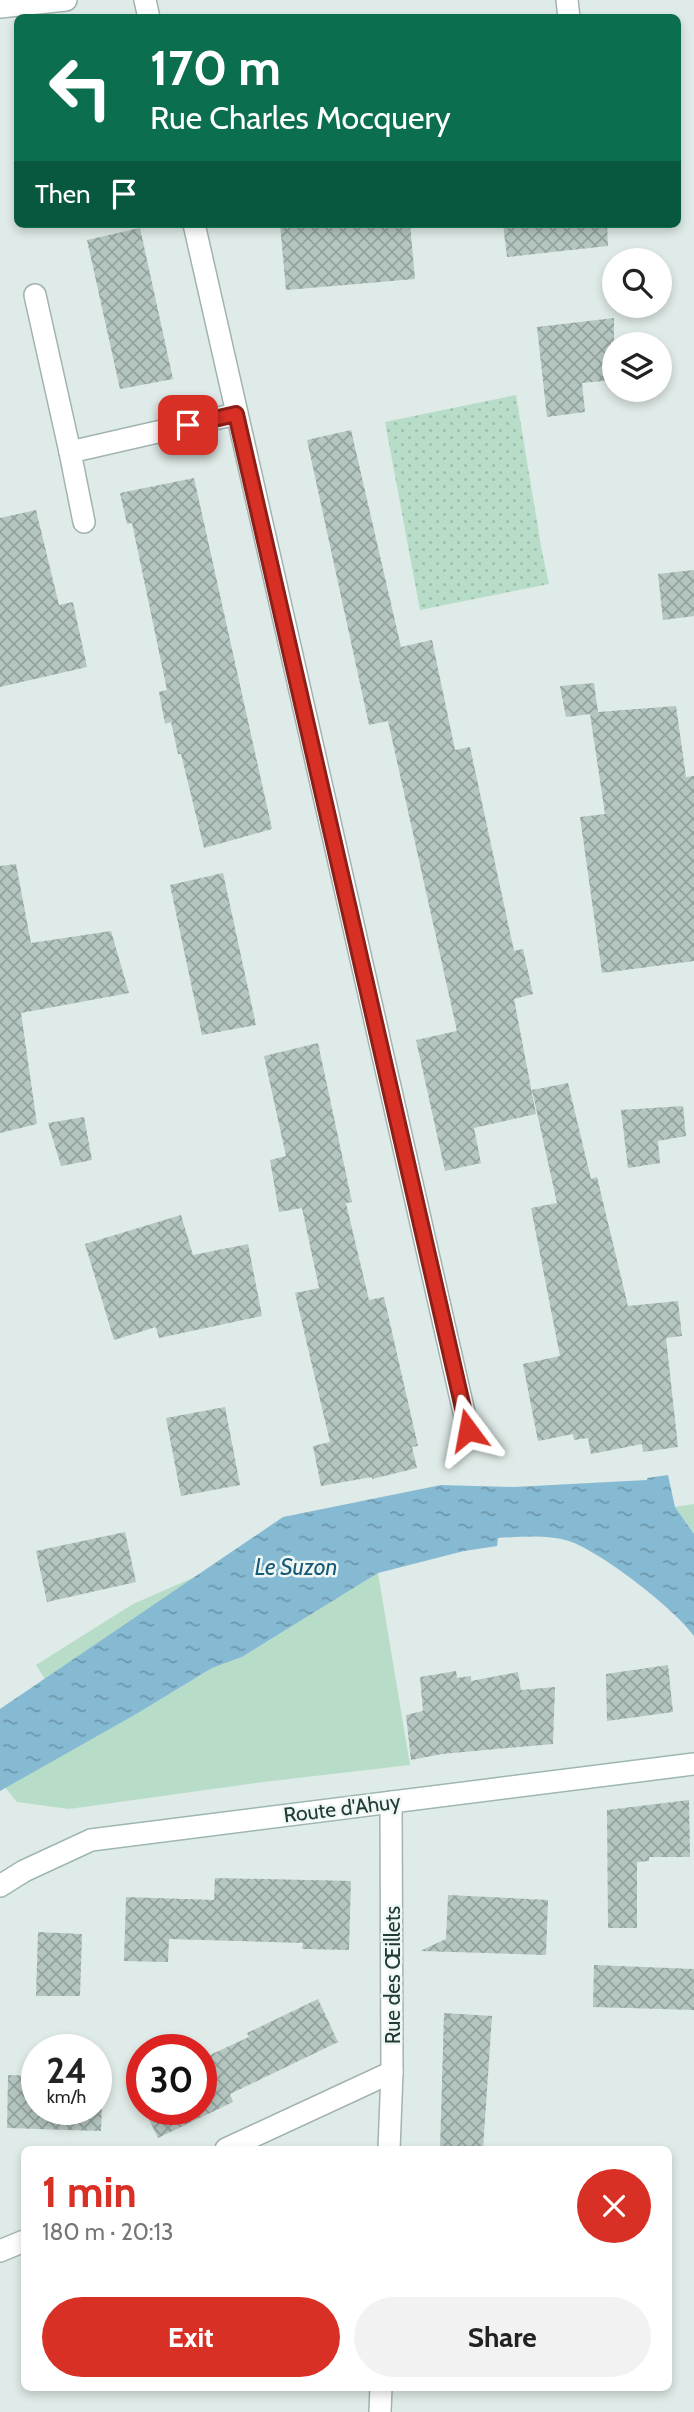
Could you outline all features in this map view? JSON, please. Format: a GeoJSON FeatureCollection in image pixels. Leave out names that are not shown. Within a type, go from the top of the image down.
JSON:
{"type":"FeatureCollection","features":[{"type":"Feature","properties":{"kind":"street"},"geometry":{"type":"LineString","coordinates":[[0,6],[65,0]]}},
{"type":"Feature","properties":{"kind":"street"},"geometry":{"type":"LineString","coordinates":[[195,228],[468,1430]]}},
{"type":"Feature","properties":{"kind":"street"},"geometry":{"type":"LineString","coordinates":[[35,295],[84,522]]}},
{"type":"Feature","properties":{"kind":"street"},"geometry":{"type":"LineString","coordinates":[[69,452],[236,414]]}},
{"type":"Feature","properties":{"kind":"street","name":"Route d'Ahuy"},"geometry":{"type":"LineString","coordinates":[[0,1886],[24,1871],[91,1840],[694,1764]]}},
{"type":"Feature","properties":{"kind":"street","name":"Rue des Œillets"},"geometry":{"type":"LineString","coordinates":[[389,2146],[392,2072],[391,1802]]}},
{"type":"Feature","properties":{"kind":"street"},"geometry":{"type":"LineString","coordinates":[[232,2146],[392,2072]]}},
{"type":"Feature","properties":{"kind":"street"},"geometry":{"type":"LineString","coordinates":[[0,2251],[21,2242]]}},
{"type":"Feature","properties":{"kind":"street"},"geometry":{"type":"LineString","coordinates":[[380,2412],[381,2391]]}},
{"type":"Feature","properties":{"kind":"green space"},"geometry":{"type":"Polygon","coordinates":[[[516,395],[549,584],[420,610],[385,422],[516,395]]]}},
{"type":"Feature","properties":{"kind":"green space"},"geometry":{"type":"Polygon","coordinates":[[[694,1504],[694,1534],[675,1507],[694,1504]]]}},
{"type":"Feature","properties":{"kind":"green space"},"geometry":{"type":"Polygon","coordinates":[[[378,1573],[410,1765],[69,1809],[17,1802],[5,1787],[138,1713],[212,1668],[242,1657],[378,1573]]]}},
{"type":"Feature","properties":{"kind":"green space"},"geometry":{"type":"Polygon","coordinates":[[[197,1576],[45,1679],[36,1665],[133,1604],[197,1576]]]}},
{"type":"Feature","properties":{"kind":"water","name":"Le Suzon"},"geometry":{"type":"Polygon","coordinates":[[[668,1475],[675,1507],[694,1534],[694,1636],[654,1597],[583,1547],[551,1537],[498,1538],[497,1546],[464,1551],[378,1573],[242,1657],[212,1668],[0,1791],[0,1709],[283,1517],[441,1485],[514,1487],[647,1480],[668,1475]]]}},
{"type":"Feature","properties":{"kind":"building"},"geometry":{"type":"Polygon","coordinates":[[[140,228],[173,379],[120,389],[87,240],[140,228]]]}},
{"type":"Feature","properties":{"kind":"building"},"geometry":{"type":"Polygon","coordinates":[[[280,228],[410,228],[415,279],[286,290],[280,228]]]}},
{"type":"Feature","properties":{"kind":"building"},"geometry":{"type":"Polygon","coordinates":[[[503,228],[607,228],[608,246],[507,257],[503,228]]]}},
{"type":"Feature","properties":{"kind":"building"},"geometry":{"type":"Polygon","coordinates":[[[614,318],[614,332],[602,332],[602,381],[582,383],[585,412],[547,417],[537,327],[614,318]]]}},
{"type":"Feature","properties":{"kind":"building"},"geometry":{"type":"Polygon","coordinates":[[[351,430],[401,647],[432,640],[455,750],[470,747],[514,951],[523,949],[533,994],[514,999],[536,1114],[474,1128],[481,1163],[445,1171],[416,1040],[457,1031],[388,721],[369,725],[307,440],[351,430]]]}},
{"type":"Feature","properties":{"kind":"building"},"geometry":{"type":"Polygon","coordinates":[[[194,478],[272,829],[204,848],[171,722],[165,724],[159,692],[167,690],[132,523],[127,524],[120,493],[194,478]]]}},
{"type":"Feature","properties":{"kind":"building"},"geometry":{"type":"Polygon","coordinates":[[[36,510],[59,605],[73,602],[87,667],[0,687],[0,518],[36,510]]]}},
{"type":"Feature","properties":{"kind":"building"},"geometry":{"type":"Polygon","coordinates":[[[694,570],[694,616],[663,620],[658,574],[694,570]]]}},
{"type":"Feature","properties":{"kind":"building"},"geometry":{"type":"Polygon","coordinates":[[[594,683],[598,712],[676,706],[686,777],[694,776],[694,961],[602,973],[580,817],[605,814],[590,714],[566,717],[560,686],[594,683]]]}},
{"type":"Feature","properties":{"kind":"building"},"geometry":{"type":"Polygon","coordinates":[[[16,864],[31,943],[111,931],[129,993],[21,1013],[37,1124],[0,1133],[0,866],[16,864]]]}},
{"type":"Feature","properties":{"kind":"building"},"geometry":{"type":"Polygon","coordinates":[[[223,873],[256,1025],[202,1035],[170,885],[223,873]]]}},
{"type":"Feature","properties":{"kind":"building"},"geometry":{"type":"Polygon","coordinates":[[[318,1043],[352,1202],[346,1203],[369,1300],[384,1297],[418,1446],[412,1447],[417,1468],[372,1479],[321,1486],[313,1446],[330,1442],[295,1293],[319,1288],[302,1208],[279,1212],[270,1160],[286,1156],[264,1056],[318,1043]]]}},
{"type":"Feature","properties":{"kind":"building"},"geometry":{"type":"Polygon","coordinates":[[[568,1083],[591,1179],[597,1177],[628,1306],[678,1301],[682,1336],[666,1338],[678,1447],[643,1452],[642,1444],[591,1454],[588,1438],[574,1440],[573,1434],[538,1441],[523,1364],[560,1356],[531,1208],[557,1203],[532,1090],[568,1083]]]}},
{"type":"Feature","properties":{"kind":"building"},"geometry":{"type":"Polygon","coordinates":[[[683,1106],[686,1136],[658,1141],[660,1163],[628,1168],[621,1110],[683,1106]]]}},
{"type":"Feature","properties":{"kind":"building"},"geometry":{"type":"Polygon","coordinates":[[[84,1117],[92,1160],[61,1166],[48,1123],[84,1117]]]}},
{"type":"Feature","properties":{"kind":"building"},"geometry":{"type":"Polygon","coordinates":[[[181,1215],[193,1255],[248,1244],[262,1316],[159,1338],[156,1327],[114,1340],[85,1244],[181,1215]]]}},
{"type":"Feature","properties":{"kind":"building"},"geometry":{"type":"Polygon","coordinates":[[[225,1407],[240,1485],[181,1496],[166,1418],[225,1407]]]}},
{"type":"Feature","properties":{"kind":"building"},"geometry":{"type":"Polygon","coordinates":[[[125,1532],[136,1582],[47,1602],[36,1551],[125,1532]]]}},
{"type":"Feature","properties":{"kind":"building"},"geometry":{"type":"Polygon","coordinates":[[[668,1665],[673,1712],[607,1721],[606,1674],[668,1665]]]}},
{"type":"Feature","properties":{"kind":"building"},"geometry":{"type":"Polygon","coordinates":[[[456,1671],[457,1678],[471,1676],[471,1681],[518,1672],[521,1690],[555,1687],[553,1744],[442,1754],[411,1760],[406,1715],[423,1711],[420,1677],[456,1671]]]}},
{"type":"Feature","properties":{"kind":"building"},"geometry":{"type":"Polygon","coordinates":[[[689,1800],[690,1857],[649,1857],[649,1861],[637,1862],[637,1928],[608,1928],[607,1810],[689,1800]]]}},
{"type":"Feature","properties":{"kind":"building"},"geometry":{"type":"Polygon","coordinates":[[[215,1878],[351,1881],[349,1950],[302,1949],[303,1943],[169,1939],[168,1962],[124,1961],[126,1897],[214,1900],[215,1878]]]}},
{"type":"Feature","properties":{"kind":"building"},"geometry":{"type":"Polygon","coordinates":[[[448,1895],[548,1900],[546,1955],[420,1951],[446,1939],[448,1895]]]}},
{"type":"Feature","properties":{"kind":"building"},"geometry":{"type":"Polygon","coordinates":[[[38,1932],[82,1934],[80,1996],[36,1996],[38,1932]]]}},
{"type":"Feature","properties":{"kind":"building"},"geometry":{"type":"Polygon","coordinates":[[[594,1965],[694,1969],[694,2010],[593,2007],[594,1965]]]}},
{"type":"Feature","properties":{"kind":"building"},"geometry":{"type":"Polygon","coordinates":[[[318,1999],[338,2042],[230,2094],[233,2102],[217,2110],[217,2052],[249,2037],[247,2033],[318,1999]]]}},
{"type":"Feature","properties":{"kind":"building"},"geometry":{"type":"Polygon","coordinates":[[[444,2013],[492,2016],[483,2146],[440,2146],[444,2013]]]}},
{"type":"Feature","properties":{"kind":"building"},"geometry":{"type":"Polygon","coordinates":[[[8,2075],[21,2075],[21,2125],[101,2125],[101,2131],[7,2128],[8,2075]]]}},
{"type":"Feature","properties":{"kind":"building"},"geometry":{"type":"Polygon","coordinates":[[[152,2125],[185,2125],[158,2138],[152,2125]]]}},
{"type":"Feature","properties":{"kind":"route"},"geometry":{"type":"LineString","coordinates":[[188,425],[236,414],[468,1430]]}}]}
